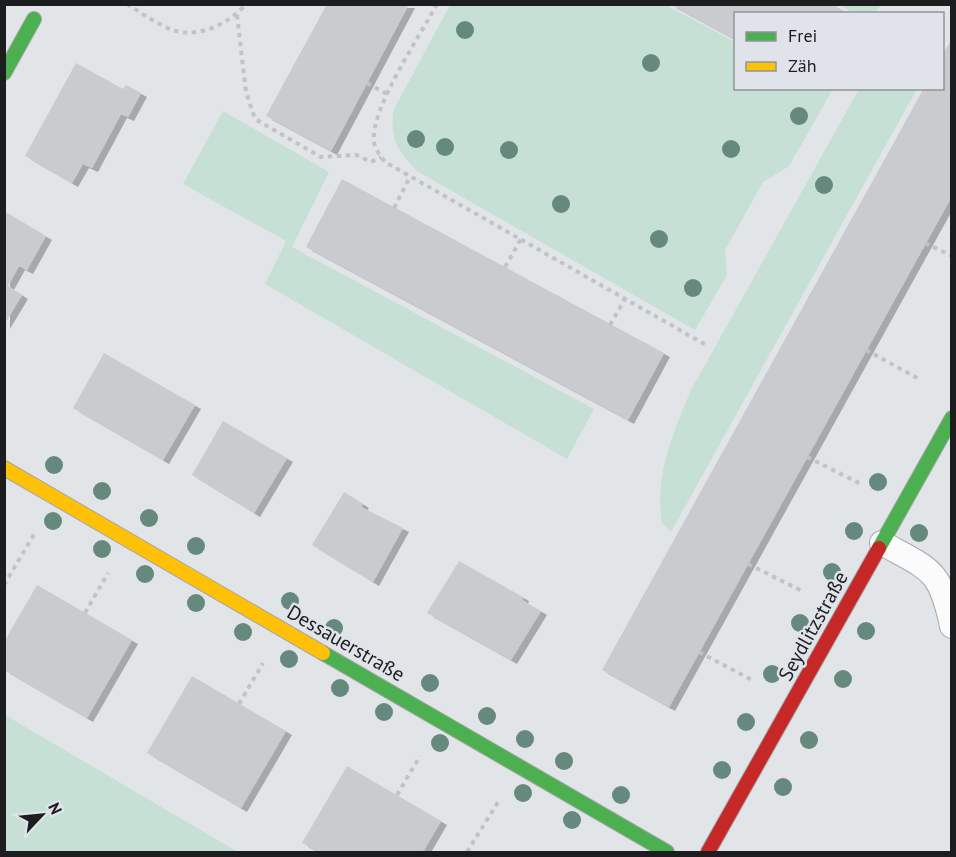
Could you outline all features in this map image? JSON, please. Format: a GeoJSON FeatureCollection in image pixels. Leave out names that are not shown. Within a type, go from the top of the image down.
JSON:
{"type":"FeatureCollection","features":[{"type":"Feature","properties":{"kind":"street"},"geometry":{"type":"LineString","coordinates":[[4,73],[34,20]]}},
{"type":"Feature","properties":{"kind":"street","name":"Seydlitzstraße"},"geometry":{"type":"LineString","coordinates":[[708,852],[951,418]]}},
{"type":"Feature","properties":{"kind":"street","name":"Dessauerstraße"},"geometry":{"type":"LineString","coordinates":[[4,468],[667,852]]}},
{"type":"Feature","properties":{"kind":"lane"},"geometry":{"type":"LineString","coordinates":[[882,543],[931,570],[945,594],[951,626]]}},
{"type":"Feature","properties":{"kind":"path"},"geometry":{"type":"LineString","coordinates":[[127,4],[174,31],[208,30],[237,15],[246,4]]}},
{"type":"Feature","properties":{"kind":"path"},"geometry":{"type":"LineString","coordinates":[[437,4],[387,94],[375,122],[374,144],[384,162],[706,345]]}},
{"type":"Feature","properties":{"kind":"path"},"geometry":{"type":"LineString","coordinates":[[237,15],[246,92],[255,119],[321,157],[356,155],[371,162],[381,157]]}},
{"type":"Feature","properties":{"kind":"path"},"geometry":{"type":"LineString","coordinates":[[367,83],[387,94]]}},
{"type":"Feature","properties":{"kind":"path"},"geometry":{"type":"LineString","coordinates":[[394,208],[410,177]]}},
{"type":"Feature","properties":{"kind":"path"},"geometry":{"type":"LineString","coordinates":[[505,267],[521,239]]}},
{"type":"Feature","properties":{"kind":"path"},"geometry":{"type":"LineString","coordinates":[[926,243],[951,256]]}},
{"type":"Feature","properties":{"kind":"path"},"geometry":{"type":"LineString","coordinates":[[610,325],[625,298]]}},
{"type":"Feature","properties":{"kind":"path"},"geometry":{"type":"LineString","coordinates":[[866,351],[920,379]]}},
{"type":"Feature","properties":{"kind":"path"},"geometry":{"type":"LineString","coordinates":[[807,457],[861,484]]}},
{"type":"Feature","properties":{"kind":"path"},"geometry":{"type":"LineString","coordinates":[[4,585],[37,530]]}},
{"type":"Feature","properties":{"kind":"path"},"geometry":{"type":"LineString","coordinates":[[748,564],[802,591]]}},
{"type":"Feature","properties":{"kind":"path"},"geometry":{"type":"LineString","coordinates":[[85,613],[109,572]]}},
{"type":"Feature","properties":{"kind":"path"},"geometry":{"type":"LineString","coordinates":[[699,652],[752,680]]}},
{"type":"Feature","properties":{"kind":"path"},"geometry":{"type":"LineString","coordinates":[[239,704],[263,663]]}},
{"type":"Feature","properties":{"kind":"path"},"geometry":{"type":"LineString","coordinates":[[397,795],[420,755]]}},
{"type":"Feature","properties":{"kind":"path"},"geometry":{"type":"LineString","coordinates":[[467,852],[498,801]]}},
{"type":"Feature","properties":{"kind":"green space"},"geometry":{"type":"Polygon","coordinates":[[[450,5],[666,5],[734,41],[734,90],[832,90],[789,166],[763,182],[725,250],[727,275],[695,330],[417,171],[404,157],[396,143],[393,128],[394,109],[450,5]]]}},
{"type":"Feature","properties":{"kind":"green space"},"geometry":{"type":"Polygon","coordinates":[[[840,5],[880,5],[877,12],[851,12],[840,5]]]}},
{"type":"Feature","properties":{"kind":"green space"},"geometry":{"type":"Polygon","coordinates":[[[858,90],[916,90],[671,532],[662,523],[660,506],[663,472],[672,439],[691,390],[858,90]]]}},
{"type":"Feature","properties":{"kind":"green space"},"geometry":{"type":"Polygon","coordinates":[[[223,111],[329,172],[292,247],[594,409],[567,459],[265,284],[286,241],[183,184],[223,111]]]}},
{"type":"Feature","properties":{"kind":"green space"},"geometry":{"type":"Polygon","coordinates":[[[5,715],[238,852],[5,852],[5,715]]]}},
{"type":"Feature","properties":{"kind":"building"},"geometry":{"type":"Polygon","coordinates":[[[327,4],[409,4],[331,151],[266,116],[327,4]]]}},
{"type":"Feature","properties":{"kind":"building"},"geometry":{"type":"Polygon","coordinates":[[[670,4],[832,4],[845,12],[734,12],[734,39],[670,4]]]}},
{"type":"Feature","properties":{"kind":"building"},"geometry":{"type":"Polygon","coordinates":[[[952,39],[952,196],[669,707],[602,670],[923,90],[944,90],[944,52],[952,39]]]}},
{"type":"Feature","properties":{"kind":"building"},"geometry":{"type":"Polygon","coordinates":[[[76,63],[123,89],[126,85],[141,93],[128,117],[121,114],[92,168],[83,164],[72,183],[25,156],[76,63]]]}},
{"type":"Feature","properties":{"kind":"building"},"geometry":{"type":"Polygon","coordinates":[[[342,179],[664,353],[628,420],[306,247],[342,179]]]}},
{"type":"Feature","properties":{"kind":"building"},"geometry":{"type":"Polygon","coordinates":[[[4,211],[46,236],[27,270],[19,266],[8,286],[22,295],[4,325],[4,211]]]}},
{"type":"Feature","properties":{"kind":"building"},"geometry":{"type":"Polygon","coordinates":[[[104,353],[195,405],[163,460],[73,408],[104,353]]]}},
{"type":"Feature","properties":{"kind":"building"},"geometry":{"type":"Polygon","coordinates":[[[223,421],[287,458],[254,513],[192,475],[223,421]]]}},
{"type":"Feature","properties":{"kind":"building"},"geometry":{"type":"Polygon","coordinates":[[[344,492],[363,504],[361,507],[403,528],[373,582],[312,545],[344,492]]]}},
{"type":"Feature","properties":{"kind":"building"},"geometry":{"type":"Polygon","coordinates":[[[459,561],[523,597],[522,600],[541,611],[511,660],[427,613],[459,561]]]}},
{"type":"Feature","properties":{"kind":"building"},"geometry":{"type":"Polygon","coordinates":[[[37,585],[132,640],[87,718],[4,670],[4,642],[37,585]]]}},
{"type":"Feature","properties":{"kind":"building"},"geometry":{"type":"Polygon","coordinates":[[[192,676],[286,731],[241,808],[147,753],[192,676]]]}},
{"type":"Feature","properties":{"kind":"building"},"geometry":{"type":"Polygon","coordinates":[[[347,766],[441,821],[423,852],[319,852],[302,843],[347,766]]]}},
{"type":"Feature","properties":{"kind":"traffic: fast"},"geometry":{"type":"LineString","coordinates":[[4,73],[34,19]]}},
{"type":"Feature","properties":{"kind":"traffic: fast"},"geometry":{"type":"LineString","coordinates":[[879,548],[952,418]]}},
{"type":"Feature","properties":{"kind":"traffic: fast"},"geometry":{"type":"LineString","coordinates":[[323,653],[667,852]]}},
{"type":"Feature","properties":{"kind":"traffic: slow"},"geometry":{"type":"LineString","coordinates":[[4,468],[323,653]]}},
{"type":"Feature","properties":{"kind":"traffic: jam"},"geometry":{"type":"LineString","coordinates":[[708,852],[879,548]]}}]}
